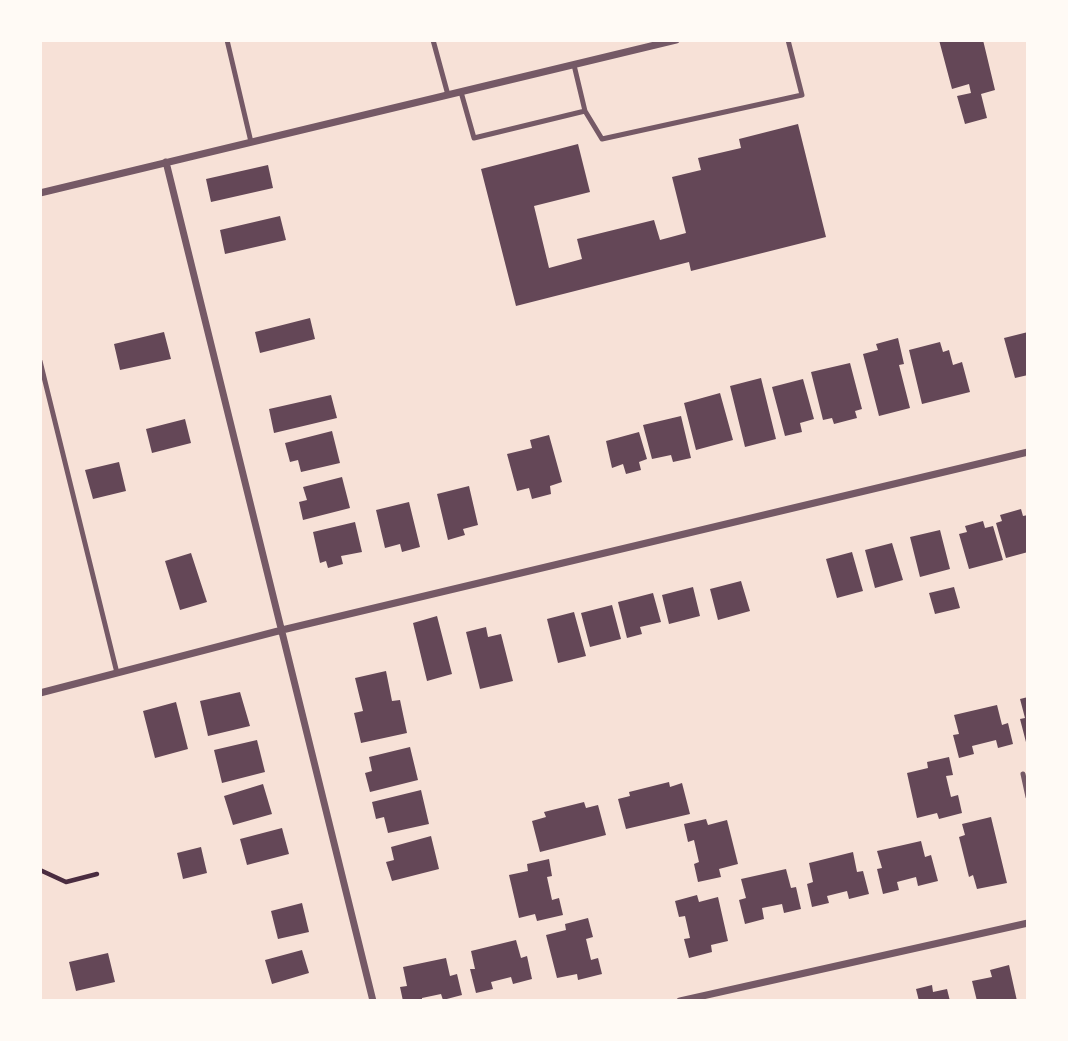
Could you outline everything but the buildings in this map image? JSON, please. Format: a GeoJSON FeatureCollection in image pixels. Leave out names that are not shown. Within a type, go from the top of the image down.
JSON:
{"type":"FeatureCollection","features":[{"type":"Feature","properties":{"kind":"street"},"geometry":{"type":"LineString","coordinates":[[40,193],[676,40]]}},
{"type":"Feature","properties":{"kind":"street"},"geometry":{"type":"LineString","coordinates":[[166,163],[373,1001]]}},
{"type":"Feature","properties":{"kind":"street"},"geometry":{"type":"LineString","coordinates":[[40,693],[282,631],[1028,452]]}},
{"type":"Feature","properties":{"kind":"street"},"geometry":{"type":"LineString","coordinates":[[680,1001],[1028,923]]}},
{"type":"Feature","properties":{"kind":"street"},"geometry":{"type":"LineString","coordinates":[[718,991],[721,1001]]}},
{"type":"Feature","properties":{"kind":"lane"},"geometry":{"type":"LineString","coordinates":[[227,40],[251,142]]}},
{"type":"Feature","properties":{"kind":"lane"},"geometry":{"type":"LineString","coordinates":[[433,40],[448,95]]}},
{"type":"Feature","properties":{"kind":"lane"},"geometry":{"type":"LineString","coordinates":[[574,65],[585,111],[601,139],[802,95],[788,40]]}},
{"type":"Feature","properties":{"kind":"lane"},"geometry":{"type":"LineString","coordinates":[[461,92],[474,138],[585,111]]}},
{"type":"Feature","properties":{"kind":"lane"},"geometry":{"type":"LineString","coordinates":[[40,361],[117,673]]}},
{"type":"Feature","properties":{"kind":"lane"},"geometry":{"type":"LineString","coordinates":[[1023,774],[1028,797]]}},
{"type":"Feature","properties":{"kind":"path"},"geometry":{"type":"LineString","coordinates":[[40,870],[66,882],[97,874]]}}]}
